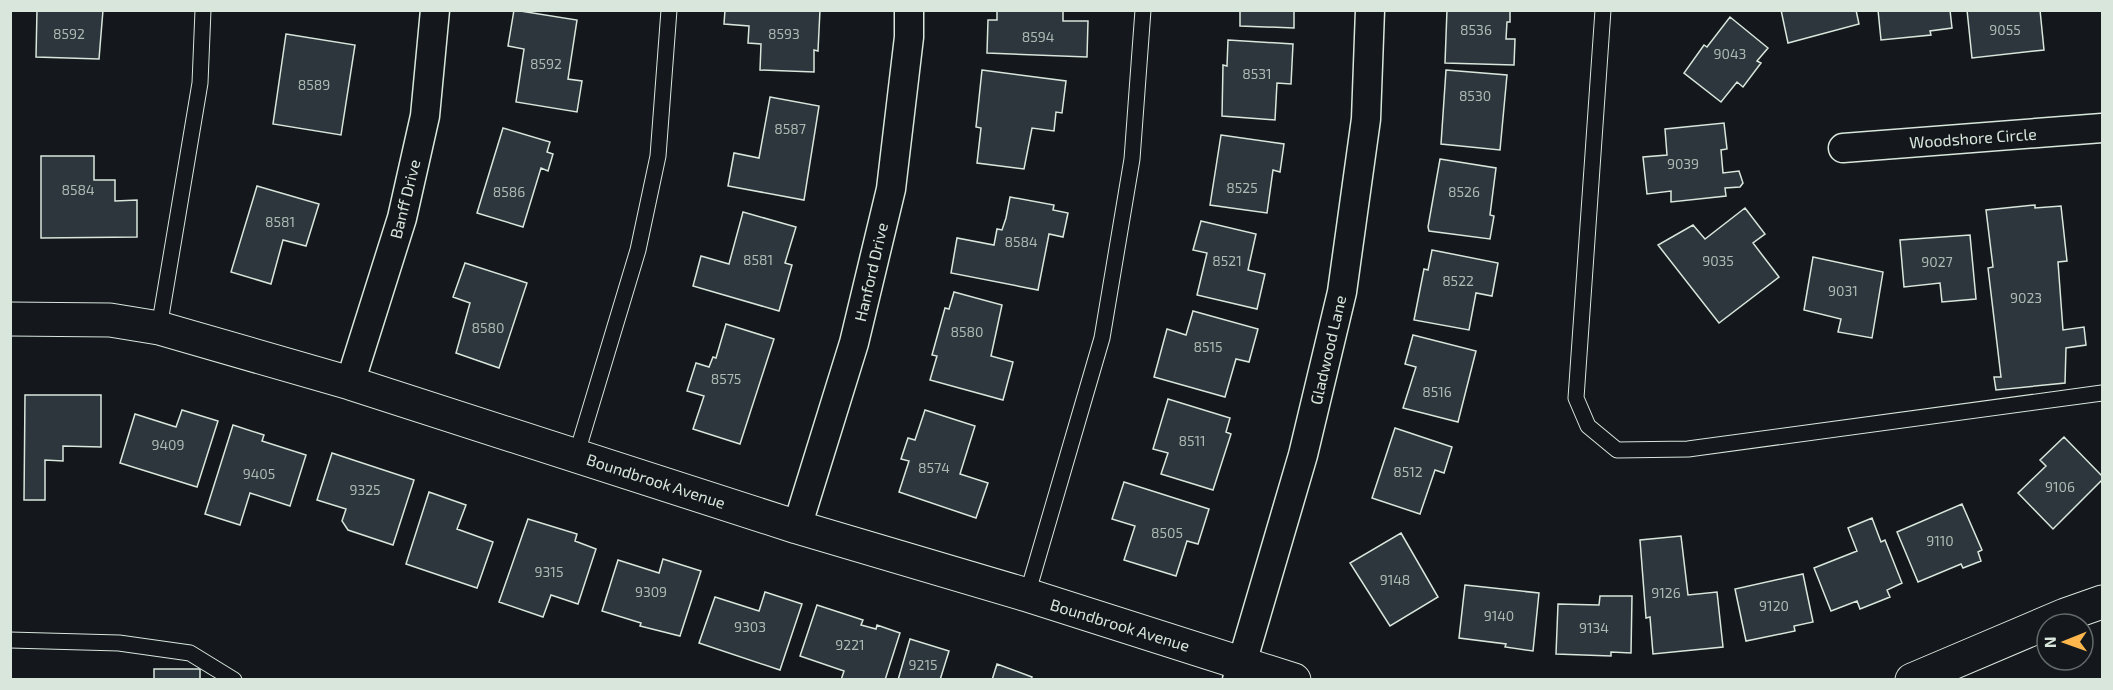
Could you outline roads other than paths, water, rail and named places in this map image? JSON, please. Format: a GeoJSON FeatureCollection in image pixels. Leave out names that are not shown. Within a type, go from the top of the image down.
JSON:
{"type":"FeatureCollection","features":[{"type":"Feature","properties":{"kind":"street","name":"Banff Drive"},"geometry":{"type":"LineString","coordinates":[[350,383],[402,218],[423,127],[434,40],[435,10]]}},
{"type":"Feature","properties":{"kind":"street","name":"Hanford Drive"},"geometry":{"type":"LineString","coordinates":[[797,526],[854,343],[891,189],[909,38],[909,10]]}},
{"type":"Feature","properties":{"kind":"street","name":"Gladwood Lane"},"geometry":{"type":"LineString","coordinates":[[1239,671],[1304,455],[1342,292],[1366,119],[1370,10]]}},
{"type":"Feature","properties":{"kind":"street","name":"Woodshore Circle"},"geometry":{"type":"LineString","coordinates":[[1843,148],[2103,128]]}},
{"type":"Feature","properties":{"kind":"street","name":"Boundbrook Avenue"},"geometry":{"type":"LineString","coordinates":[[10,319],[110,320],[159,328],[350,383],[797,526],[1027,596],[1239,671],[1294,680]]}},
{"type":"Feature","properties":{"kind":"street"},"geometry":{"type":"LineString","coordinates":[[1912,680],[2065,615],[2103,602]]}},
{"type":"Feature","properties":{"kind":"lane"},"geometry":{"type":"LineString","coordinates":[[159,328],[200,83],[203,10]]}},
{"type":"Feature","properties":{"kind":"lane"},"geometry":{"type":"LineString","coordinates":[[576,456],[638,250],[657,156],[669,10]]}},
{"type":"Feature","properties":{"kind":"lane"},"geometry":{"type":"LineString","coordinates":[[1027,596],[1102,338],[1132,159],[1143,10]]}},
{"type":"Feature","properties":{"kind":"lane"},"geometry":{"type":"LineString","coordinates":[[1603,10],[1576,398],[1588,426],[1617,450],[1688,449],[2103,393]]}},
{"type":"Feature","properties":{"kind":"lane"},"geometry":{"type":"LineString","coordinates":[[10,640],[119,643],[190,653],[234,680]]}}]}
